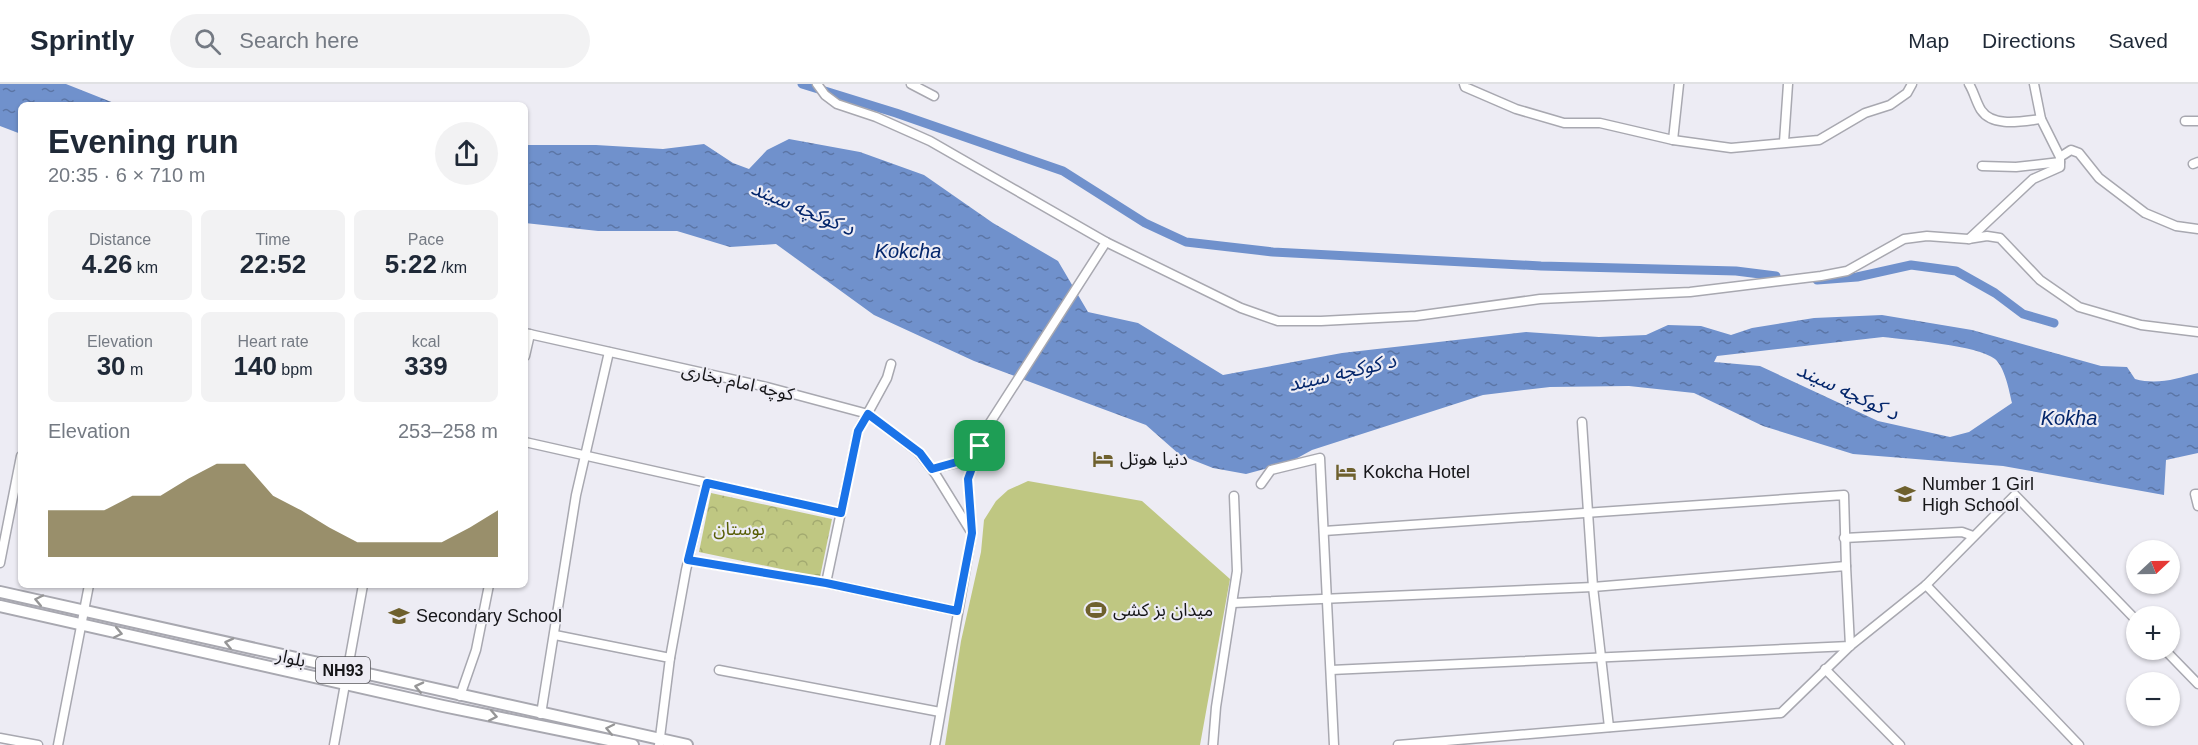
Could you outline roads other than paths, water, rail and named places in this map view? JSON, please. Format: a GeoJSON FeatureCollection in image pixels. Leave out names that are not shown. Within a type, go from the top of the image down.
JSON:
{"type":"FeatureCollection","features":[{"type":"Feature","properties":{"kind":"main road","name":"بلوار"},"geometry":{"type":"LineString","coordinates":[[0,592],[541,714],[633,745]]}},
{"type":"Feature","properties":{"kind":"main road","name":"بلوار"},"geometry":{"type":"LineString","coordinates":[[0,606],[345,684],[659,742],[687,745]]}},
{"type":"Feature","properties":{"kind":"street"},"geometry":{"type":"LineString","coordinates":[[817,84],[825,95],[837,104],[876,117],[930,141],[1106,242],[1241,308],[1278,321],[1416,316],[1540,299],[1690,292],[1847,271],[1904,239],[1927,236],[1968,239],[1987,236],[2000,238],[2040,280],[2079,307],[2141,325],[2198,332]]}},
{"type":"Feature","properties":{"kind":"street"},"geometry":{"type":"LineString","coordinates":[[911,84],[934,96]]}},
{"type":"Feature","properties":{"kind":"street"},"geometry":{"type":"LineString","coordinates":[[1464,84],[1465,87],[1516,109],[1564,123],[1600,123],[1672,140],[1731,148],[1819,140],[1865,114],[1890,105],[1907,93],[1912,84]]}},
{"type":"Feature","properties":{"kind":"street"},"geometry":{"type":"LineString","coordinates":[[1672,140],[1679,84]]}},
{"type":"Feature","properties":{"kind":"street"},"geometry":{"type":"LineString","coordinates":[[1784,142],[1788,84]]}},
{"type":"Feature","properties":{"kind":"street"},"geometry":{"type":"LineString","coordinates":[[1969,84],[1982,112],[1993,119],[2012,122],[2041,119]]}},
{"type":"Feature","properties":{"kind":"street"},"geometry":{"type":"LineString","coordinates":[[2034,84],[2041,119],[2060,159]]}},
{"type":"Feature","properties":{"kind":"street"},"geometry":{"type":"LineString","coordinates":[[2185,121],[2198,121]]}},
{"type":"Feature","properties":{"kind":"street"},"geometry":{"type":"LineString","coordinates":[[1968,239],[2033,179],[2060,166],[2063,152],[2075,150],[2100,178],[2145,213],[2176,226],[2198,229]]}},
{"type":"Feature","properties":{"kind":"street"},"geometry":{"type":"LineString","coordinates":[[1982,166],[2016,167],[2060,159]]}},
{"type":"Feature","properties":{"kind":"street"},"geometry":{"type":"LineString","coordinates":[[935,745],[972,533],[968,479],[986,429],[1008,391],[1106,242]]}},
{"type":"Feature","properties":{"kind":"street","name":"کوچه امام بخاری"},"geometry":{"type":"LineString","coordinates":[[528,334],[767,387],[868,414],[920,453],[972,533]]}},
{"type":"Feature","properties":{"kind":"street"},"geometry":{"type":"LineString","coordinates":[[541,714],[585,454],[609,352]]}},
{"type":"Feature","properties":{"kind":"street"},"geometry":{"type":"LineString","coordinates":[[826,583],[858,431],[891,364]]}},
{"type":"Feature","properties":{"kind":"street"},"geometry":{"type":"LineString","coordinates":[[1582,423],[1593,587],[1609,727]]}},
{"type":"Feature","properties":{"kind":"street"},"geometry":{"type":"LineString","coordinates":[[528,443],[841,513]]}},
{"type":"Feature","properties":{"kind":"street"},"geometry":{"type":"LineString","coordinates":[[932,469],[957,462],[980,446]]}},
{"type":"Feature","properties":{"kind":"street"},"geometry":{"type":"LineString","coordinates":[[1261,484],[1271,470],[1320,458],[1334,745]]}},
{"type":"Feature","properties":{"kind":"street"},"geometry":{"type":"LineString","coordinates":[[0,563],[18,471]]}},
{"type":"Feature","properties":{"kind":"street"},"geometry":{"type":"LineString","coordinates":[[659,742],[670,658],[688,560],[707,483]]}},
{"type":"Feature","properties":{"kind":"street"},"geometry":{"type":"LineString","coordinates":[[2198,494],[2195,494],[2198,506]]}},
{"type":"Feature","properties":{"kind":"street"},"geometry":{"type":"LineString","coordinates":[[1324,531],[1844,495],[1845,566],[1850,646]]}},
{"type":"Feature","properties":{"kind":"street"},"geometry":{"type":"LineString","coordinates":[[1398,745],[1781,713],[1850,646],[1926,585],[2015,495],[2126,610]]}},
{"type":"Feature","properties":{"kind":"street"},"geometry":{"type":"LineString","coordinates":[[1213,745],[1216,707],[1236,571],[1234,496]]}},
{"type":"Feature","properties":{"kind":"street"},"geometry":{"type":"LineString","coordinates":[[1845,538],[1962,532],[1973,536]]}},
{"type":"Feature","properties":{"kind":"street"},"geometry":{"type":"LineString","coordinates":[[688,560],[826,583],[957,611]]}},
{"type":"Feature","properties":{"kind":"street"},"geometry":{"type":"LineString","coordinates":[[1233,603],[1593,587],[1845,566]]}},
{"type":"Feature","properties":{"kind":"street"},"geometry":{"type":"LineString","coordinates":[[1926,585],[2079,745]]}},
{"type":"Feature","properties":{"kind":"street"},"geometry":{"type":"LineString","coordinates":[[58,745],[88,588]]}},
{"type":"Feature","properties":{"kind":"street"},"geometry":{"type":"LineString","coordinates":[[333,745],[362,588]]}},
{"type":"Feature","properties":{"kind":"street"},"geometry":{"type":"LineString","coordinates":[[460,696],[476,650],[488,588]]}},
{"type":"Feature","properties":{"kind":"street"},"geometry":{"type":"LineString","coordinates":[[555,635],[670,658]]}},
{"type":"Feature","properties":{"kind":"street"},"geometry":{"type":"LineString","coordinates":[[1330,670],[1850,646]]}},
{"type":"Feature","properties":{"kind":"street"},"geometry":{"type":"LineString","coordinates":[[2175,660],[2198,684]]}},
{"type":"Feature","properties":{"kind":"street"},"geometry":{"type":"LineString","coordinates":[[1825,669],[1900,745]]}},
{"type":"Feature","properties":{"kind":"street"},"geometry":{"type":"LineString","coordinates":[[719,670],[940,712]]}},
{"type":"Feature","properties":{"kind":"street"},"geometry":{"type":"LineString","coordinates":[[0,738],[38,745]]}},
{"type":"Feature","properties":{"kind":"water"},"geometry":{"type":"Polygon","coordinates":[[[0,84],[66,84],[111,102],[18,102],[18,133],[0,126],[0,84]]]}},
{"type":"Feature","properties":{"kind":"water","name":"Kokcha"},"geometry":{"type":"Polygon","coordinates":[[[789,139],[860,152],[924,175],[993,223],[1058,261],[1088,312],[1138,323],[1223,375],[1342,353],[1526,332],[1599,337],[1646,335],[1668,325],[1701,326],[1731,335],[1752,328],[1814,318],[1882,315],[1972,330],[2101,366],[2127,367],[2135,379],[2143,381],[2166,380],[2198,373],[2198,453],[2166,460],[2164,495],[2003,466],[1853,454],[1763,426],[1694,393],[1629,386],[1550,387],[1483,395],[1312,450],[1290,462],[1246,474],[1213,468],[1180,455],[1146,425],[974,361],[874,315],[776,244],[730,247],[677,231],[598,231],[528,223],[528,145],[596,145],[663,149],[704,144],[733,163],[749,169],[767,150],[789,139]],[[1883,337],[1717,356],[1714,362],[1760,366],[1878,421],[1950,437],[1969,432],[2012,403],[2004,373],[1995,359],[1973,350],[1883,337]]]}},
{"type":"Feature","properties":{"kind":"waterway"},"geometry":{"type":"LineString","coordinates":[[802,84],[896,113],[1063,171],[1145,223],[1186,242],[1273,252],[1541,266],[1736,271],[1776,276]]}},
{"type":"Feature","properties":{"kind":"waterway"},"geometry":{"type":"LineString","coordinates":[[1817,280],[1857,277],[1911,265],[1956,271],[1995,293],[2023,314],[2054,323]]}},
{"type":"Feature","properties":{"kind":"place","name":"دنیا هوتل"},"geometry":{"type":"Point","coordinates":[1103,459]}},
{"type":"Feature","properties":{"kind":"place","name":"Kokcha Hotel"},"geometry":{"type":"Point","coordinates":[1346,472]}},
{"type":"Feature","properties":{"kind":"place","name":"Number 1 Girl High School"},"geometry":{"type":"Point","coordinates":[1905,494]}},
{"type":"Feature","properties":{"kind":"place","name":"میدان بز کشی"},"geometry":{"type":"Point","coordinates":[1096,610]}},
{"type":"Feature","properties":{"kind":"place","name":"Secondary School"},"geometry":{"type":"Point","coordinates":[399,616]}},
{"type":"Feature","properties":{"kind":"water label","name":"د کوکچه سیند"},"geometry":{"type":"Point","coordinates":[803,208]}},
{"type":"Feature","properties":{"kind":"water label","name":"د کوکچه سیند"},"geometry":{"type":"Point","coordinates":[1342,372]}},
{"type":"Feature","properties":{"kind":"water label","name":"د کوکچه سیند"},"geometry":{"type":"Point","coordinates":[1848,391]}},
{"type":"Feature","properties":{"kind":"water label","name":"Kokha"},"geometry":{"type":"Point","coordinates":[2069,418]}},
{"type":"Feature","properties":{"kind":"park label","name":"بوستان"},"geometry":{"type":"Point","coordinates":[739,529]}}]}
